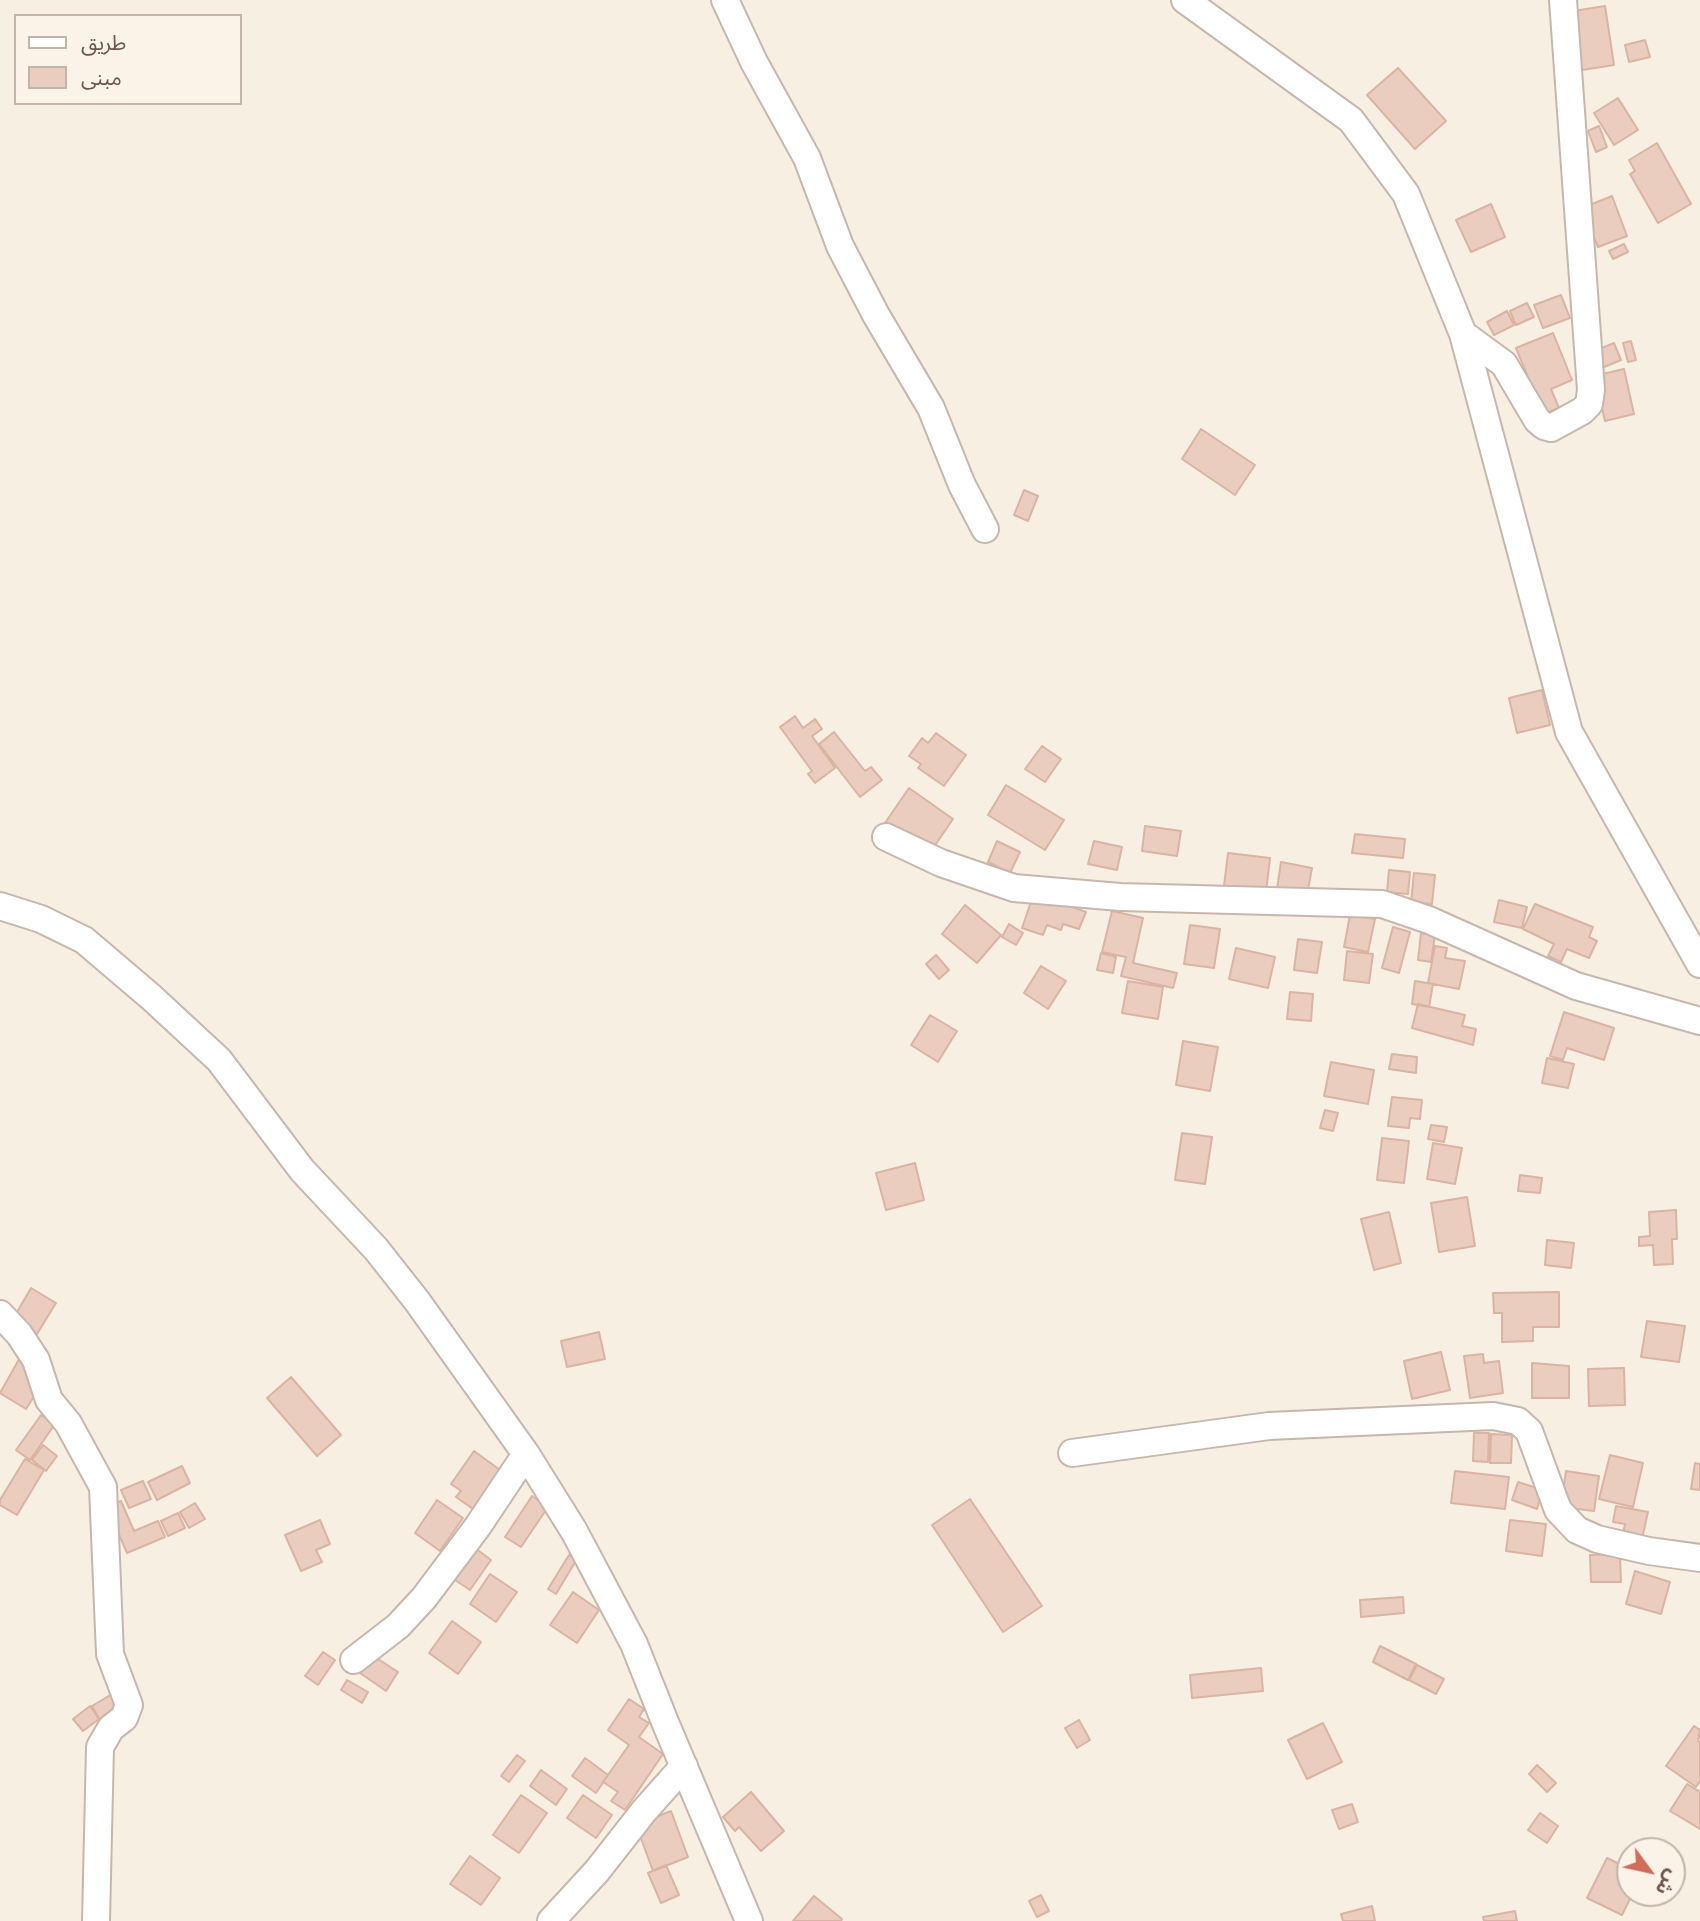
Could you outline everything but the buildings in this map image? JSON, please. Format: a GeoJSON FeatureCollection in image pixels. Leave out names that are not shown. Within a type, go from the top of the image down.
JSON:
{"type":"FeatureCollection","features":[{"type":"Feature","properties":{"kind":"street"},"geometry":{"type":"LineString","coordinates":[[725,0],[754,62],[807,158],[840,246],[876,315],[931,408],[962,485],[985,529]]}},
{"type":"Feature","properties":{"kind":"street"},"geometry":{"type":"LineString","coordinates":[[1185,0],[1351,120],[1406,194],[1463,334],[1569,732],[1700,964]]}},
{"type":"Feature","properties":{"kind":"street"},"geometry":{"type":"LineString","coordinates":[[1463,334],[1504,364],[1537,420],[1544,426],[1552,428],[1589,404],[1591,390],[1563,0]]}},
{"type":"Feature","properties":{"kind":"street"},"geometry":{"type":"LineString","coordinates":[[886,837],[941,863],[1014,888],[1121,897],[1382,904],[1429,920],[1576,986],[1700,1021]]}},
{"type":"Feature","properties":{"kind":"street"},"geometry":{"type":"LineString","coordinates":[[0,906],[41,919],[84,940],[219,1060],[302,1170],[376,1249],[417,1301],[526,1454],[574,1531],[634,1644],[749,1921]]}},
{"type":"Feature","properties":{"kind":"street"},"geometry":{"type":"LineString","coordinates":[[0,1314],[19,1334],[36,1360],[49,1400],[68,1423],[103,1487],[110,1654],[129,1705],[124,1718],[111,1728],[100,1747],[96,1921]]}},
{"type":"Feature","properties":{"kind":"street"},"geometry":{"type":"LineString","coordinates":[[1072,1453],[1269,1426],[1493,1416],[1518,1421],[1529,1431],[1558,1510],[1577,1530],[1597,1539],[1649,1551],[1700,1558]]}},
{"type":"Feature","properties":{"kind":"street"},"geometry":{"type":"LineString","coordinates":[[354,1660],[398,1626],[424,1598],[478,1526],[526,1454]]}},
{"type":"Feature","properties":{"kind":"street"},"geometry":{"type":"LineString","coordinates":[[551,1921],[597,1871],[684,1766]]}}]}
